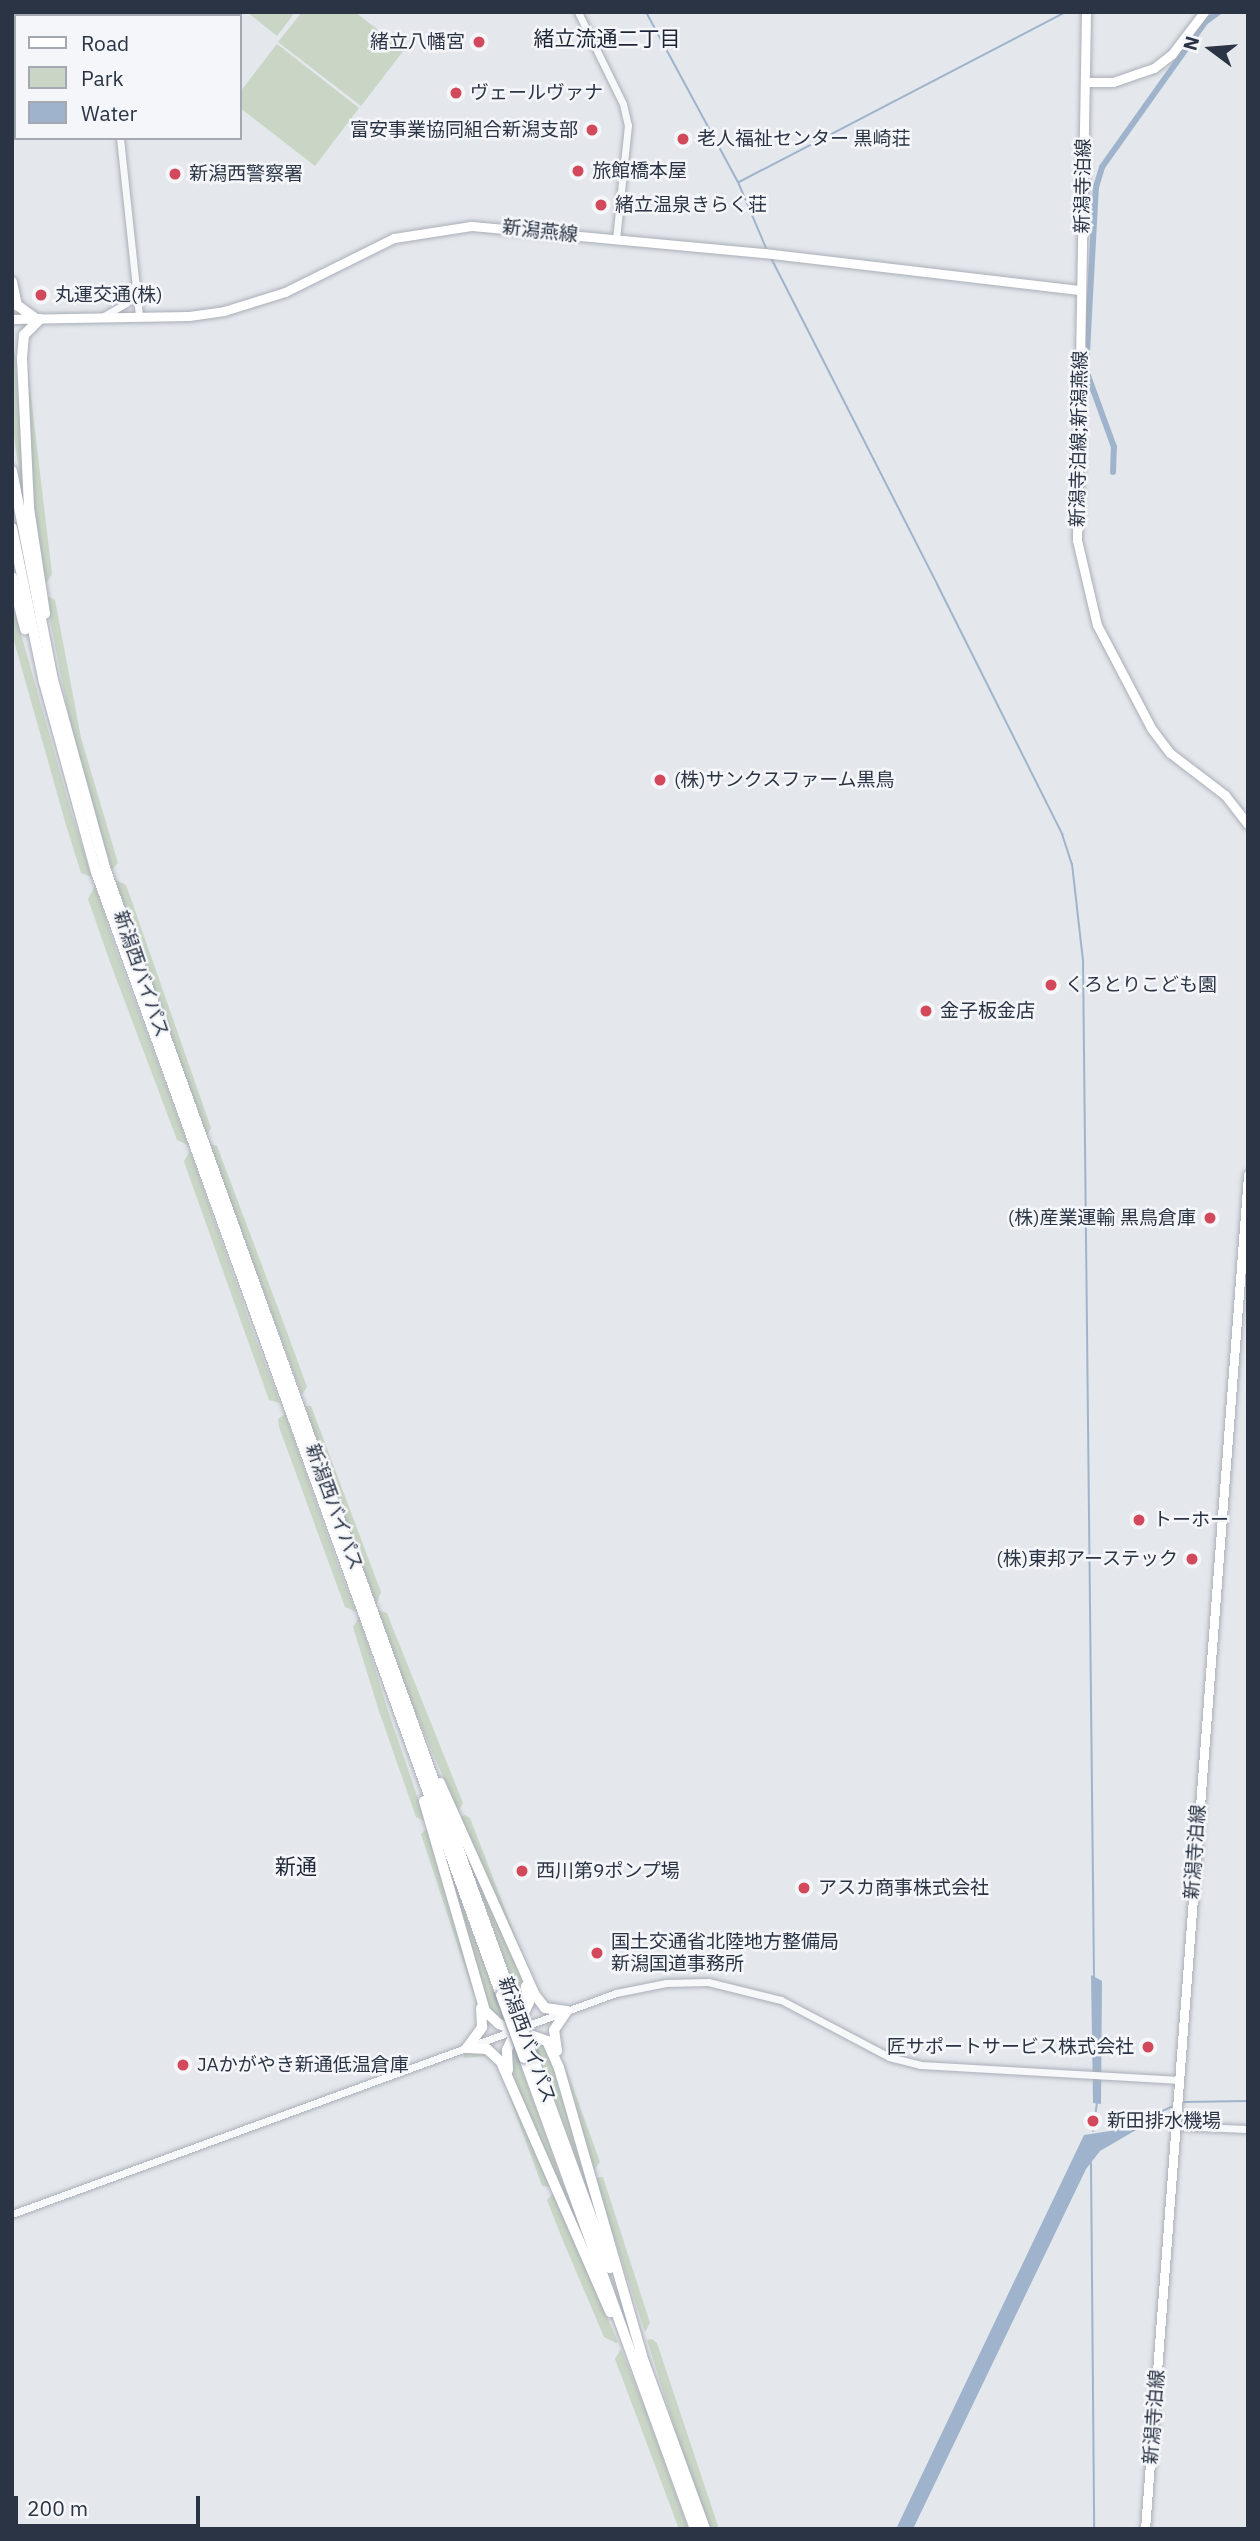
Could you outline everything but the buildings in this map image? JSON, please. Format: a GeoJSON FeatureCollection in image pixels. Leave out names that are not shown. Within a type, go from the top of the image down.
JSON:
{"type":"FeatureCollection","features":[{"type":"Feature","properties":{"kind":"highway"},"geometry":{"type":"LineString","coordinates":[[12,282],[16,303],[38,319],[24,335],[22,359],[32,535],[48,681]]}},
{"type":"Feature","properties":{"kind":"highway"},"geometry":{"type":"LineString","coordinates":[[12,338],[22,359]]}},
{"type":"Feature","properties":{"kind":"highway","name":"新潟西バイパス"},"geometry":{"type":"LineString","coordinates":[[12,471],[48,681]]}},
{"type":"Feature","properties":{"kind":"highway","name":"新潟西バイパス"},"geometry":{"type":"LineString","coordinates":[[12,528],[48,681],[133,954],[406,1721],[638,2358],[705,2529]]}},
{"type":"Feature","properties":{"kind":"highway"},"geometry":{"type":"LineString","coordinates":[[12,577],[48,681]]}},
{"type":"Feature","properties":{"kind":"highway"},"geometry":{"type":"LineString","coordinates":[[406,1721],[539,2003],[551,2011],[567,2011]]}},
{"type":"Feature","properties":{"kind":"highway"},"geometry":{"type":"LineString","coordinates":[[406,1721],[481,2001],[482,2027],[467,2048]]}},
{"type":"Feature","properties":{"kind":"highway"},"geometry":{"type":"LineString","coordinates":[[518,1955],[529,1994],[519,2030],[506,2059],[519,2107]]}},
{"type":"Feature","properties":{"kind":"highway"},"geometry":{"type":"LineString","coordinates":[[481,2001],[493,2021],[547,2041],[559,2068]]}},
{"type":"Feature","properties":{"kind":"highway"},"geometry":{"type":"LineString","coordinates":[[567,2011],[554,2030],[559,2068],[638,2358]]}},
{"type":"Feature","properties":{"kind":"highway"},"geometry":{"type":"LineString","coordinates":[[467,2048],[487,2049],[496,2055],[638,2358]]}},
{"type":"Feature","properties":{"kind":"highway","name":"新潟西バイパス"},"geometry":{"type":"LineString","coordinates":[[638,2358],[695,2529]]}},
{"type":"Feature","properties":{"kind":"main road","name":"新潟寺泊線"},"geometry":{"type":"LineString","coordinates":[[1081,290],[1086,12]]}},
{"type":"Feature","properties":{"kind":"main road"},"geometry":{"type":"LineString","coordinates":[[1085,82],[1112,82],[1154,68],[1172,54],[1204,12]]}},
{"type":"Feature","properties":{"kind":"main road","name":"新潟燕線"},"geometry":{"type":"LineString","coordinates":[[12,319],[206,314],[268,299],[361,253],[416,232],[493,226],[764,253],[1081,290]]}},
{"type":"Feature","properties":{"kind":"main road","name":"新潟寺泊線;新潟燕線"},"geometry":{"type":"LineString","coordinates":[[1081,290],[1075,512],[1097,625],[1136,701],[1170,753],[1225,795],[1248,824]]}},
{"type":"Feature","properties":{"kind":"main road","name":"新潟寺泊線"},"geometry":{"type":"LineString","coordinates":[[1145,2529],[1177,2080],[1248,1175]]}},
{"type":"Feature","properties":{"kind":"street"},"geometry":{"type":"LineString","coordinates":[[578,12],[623,104],[628,125],[616,239]]}},
{"type":"Feature","properties":{"kind":"street"},"geometry":{"type":"LineString","coordinates":[[120,140],[139,317]]}},
{"type":"Feature","properties":{"kind":"street"},"geometry":{"type":"LineString","coordinates":[[101,317],[126,303],[136,282]]}},
{"type":"Feature","properties":{"kind":"street"},"geometry":{"type":"LineString","coordinates":[[12,2214],[616,1993],[666,1983],[708,1982],[781,2000],[889,2057],[920,2065],[1104,2078],[1177,2080]]}},
{"type":"Feature","properties":{"kind":"street"},"geometry":{"type":"LineString","coordinates":[[1175,2122],[1248,2129]]}},
{"type":"Feature","properties":{"kind":"green space"},"geometry":{"type":"Polygon","coordinates":[[[247,12],[289,12],[293,15],[277,36],[247,12]]]}},
{"type":"Feature","properties":{"kind":"green space"},"geometry":{"type":"Polygon","coordinates":[[[302,12],[355,12],[404,50],[361,106],[278,42],[302,12]]]}},
{"type":"Feature","properties":{"kind":"green space"},"geometry":{"type":"Polygon","coordinates":[[[277,44],[359,108],[315,166],[242,110],[242,89],[277,44]]]}},
{"type":"Feature","properties":{"kind":"green space"},"geometry":{"type":"Polygon","coordinates":[[[12,345],[19,367],[30,543],[12,424],[12,345]]]}},
{"type":"Feature","properties":{"kind":"green space"},"geometry":{"type":"Polygon","coordinates":[[[26,355],[52,574],[44,587],[35,523],[26,355]]]}},
{"type":"Feature","properties":{"kind":"green space"},"geometry":{"type":"Polygon","coordinates":[[[45,595],[55,600],[81,738],[118,863],[112,870],[75,747],[45,595]]]}},
{"type":"Feature","properties":{"kind":"green space"},"geometry":{"type":"Polygon","coordinates":[[[12,602],[92,877],[81,873],[66,825],[12,634],[12,602]]]}},
{"type":"Feature","properties":{"kind":"green space"},"geometry":{"type":"Polygon","coordinates":[[[114,879],[126,885],[130,896],[211,1128],[206,1137],[114,879]]]}},
{"type":"Feature","properties":{"kind":"green space"},"geometry":{"type":"Polygon","coordinates":[[[95,886],[188,1145],[177,1140],[110,962],[88,899],[95,886]]]}},
{"type":"Feature","properties":{"kind":"green space"},"geometry":{"type":"Polygon","coordinates":[[[209,1144],[217,1146],[284,1324],[307,1387],[302,1395],[209,1144]]]}},
{"type":"Feature","properties":{"kind":"green space"},"geometry":{"type":"Polygon","coordinates":[[[190,1151],[280,1403],[269,1400],[184,1161],[190,1151]]]}},
{"type":"Feature","properties":{"kind":"green space"},"geometry":{"type":"Polygon","coordinates":[[[311,1406],[381,1592],[376,1605],[304,1407],[311,1406]]]}},
{"type":"Feature","properties":{"kind":"green space"},"geometry":{"type":"Polygon","coordinates":[[[285,1414],[356,1612],[345,1607],[279,1427],[278,1419],[285,1414]]]}},
{"type":"Feature","properties":{"kind":"green space"},"geometry":{"type":"Polygon","coordinates":[[[378,1610],[387,1613],[463,1803],[458,1811],[409,1698],[378,1610]]]}},
{"type":"Feature","properties":{"kind":"green space"},"geometry":{"type":"Polygon","coordinates":[[[359,1617],[426,1822],[416,1817],[379,1711],[353,1627],[359,1617]]]}},
{"type":"Feature","properties":{"kind":"green space"},"geometry":{"type":"Polygon","coordinates":[[[465,1815],[470,1818],[531,1977],[461,1817],[465,1815]]]}},
{"type":"Feature","properties":{"kind":"green space"},"geometry":{"type":"Polygon","coordinates":[[[428,1827],[457,1929],[476,2002],[421,1834],[428,1827]]]}},
{"type":"Feature","properties":{"kind":"green space"},"geometry":{"type":"Polygon","coordinates":[[[459,1834],[514,1953],[526,1991],[524,2013],[459,1834]]]}},
{"type":"Feature","properties":{"kind":"green space"},"geometry":{"type":"Polygon","coordinates":[[[443,1849],[505,2022],[489,2011],[443,1849]]]}},
{"type":"Feature","properties":{"kind":"green space"},"geometry":{"type":"Polygon","coordinates":[[[532,2035],[548,2047],[601,2227],[556,2103],[532,2035]]]}},
{"type":"Feature","properties":{"kind":"green space"},"geometry":{"type":"Polygon","coordinates":[[[513,2045],[586,2247],[522,2106],[510,2066],[513,2045]]]}},
{"type":"Feature","properties":{"kind":"green space"},"geometry":{"type":"Polygon","coordinates":[[[478,2050],[486,2052],[501,2069],[551,2187],[542,2186],[499,2068],[486,2056],[463,2058],[465,2053],[478,2050]]]}},
{"type":"Feature","properties":{"kind":"green space"},"geometry":{"type":"Polygon","coordinates":[[[563,2060],[600,2162],[593,2171],[575,2102],[563,2060]]]}},
{"type":"Feature","properties":{"kind":"green space"},"geometry":{"type":"Polygon","coordinates":[[[603,2177],[650,2323],[645,2332],[597,2185],[596,2178],[603,2177]]]}},
{"type":"Feature","properties":{"kind":"green space"},"geometry":{"type":"Polygon","coordinates":[[[554,2193],[618,2342],[616,2343],[604,2337],[561,2236],[547,2200],[554,2193]]]}},
{"type":"Feature","properties":{"kind":"green space"},"geometry":{"type":"Polygon","coordinates":[[[652,2339],[657,2343],[719,2529],[710,2529],[678,2439],[647,2340],[652,2339]]]}},
{"type":"Feature","properties":{"kind":"green space"},"geometry":{"type":"Polygon","coordinates":[[[621,2349],[688,2529],[679,2529],[615,2359],[621,2349]]]}},
{"type":"Feature","properties":{"kind":"water"},"geometry":{"type":"Polygon","coordinates":[[[1091,1975],[1102,1981],[1101,2104],[1093,2103],[1091,1975]]]}},
{"type":"Feature","properties":{"kind":"water"},"geometry":{"type":"Polygon","coordinates":[[[1150,2110],[1155,2119],[1100,2151],[1086,2169],[913,2529],[896,2529],[1084,2135],[1110,2131],[1150,2110]]]}},
{"type":"Feature","properties":{"kind":"waterway"},"geometry":{"type":"LineString","coordinates":[[646,12],[738,182],[766,248]]}},
{"type":"Feature","properties":{"kind":"waterway"},"geometry":{"type":"LineString","coordinates":[[739,182],[1065,12]]}},
{"type":"Feature","properties":{"kind":"waterway"},"geometry":{"type":"LineString","coordinates":[[1113,472],[1114,447],[1086,370],[1096,187],[1102,167],[1205,22],[1219,12]]}},
{"type":"Feature","properties":{"kind":"waterway"},"geometry":{"type":"LineString","coordinates":[[770,256],[1062,834],[1072,864],[1083,960],[1094,1978]]}},
{"type":"Feature","properties":{"kind":"waterway"},"geometry":{"type":"LineString","coordinates":[[1182,2102],[1248,2101]]}},
{"type":"Feature","properties":{"kind":"waterway"},"geometry":{"type":"LineString","coordinates":[[1093,2131],[1097,2102]]}},
{"type":"Feature","properties":{"kind":"waterway"},"geometry":{"type":"LineString","coordinates":[[1153,2115],[1173,2106]]}},
{"type":"Feature","properties":{"kind":"waterway"},"geometry":{"type":"LineString","coordinates":[[1091,2163],[1094,2529]]}},
{"type":"Feature","properties":{"kind":"place","name":"緒立八幡宮"},"geometry":{"type":"Point","coordinates":[479,42]}},
{"type":"Feature","properties":{"kind":"place","name":"ヴェールヴァナ"},"geometry":{"type":"Point","coordinates":[456,93]}},
{"type":"Feature","properties":{"kind":"place","name":"富安事業協同組合新潟支部"},"geometry":{"type":"Point","coordinates":[592,130]}},
{"type":"Feature","properties":{"kind":"place","name":"老人福祉センター 黒崎荘"},"geometry":{"type":"Point","coordinates":[683,139]}},
{"type":"Feature","properties":{"kind":"place","name":"旅館橋本屋"},"geometry":{"type":"Point","coordinates":[578,171]}},
{"type":"Feature","properties":{"kind":"place","name":"新潟西警察署"},"geometry":{"type":"Point","coordinates":[175,174]}},
{"type":"Feature","properties":{"kind":"place","name":"緒立温泉きらく荘"},"geometry":{"type":"Point","coordinates":[601,205]}},
{"type":"Feature","properties":{"kind":"place","name":"丸運交通(株)"},"geometry":{"type":"Point","coordinates":[41,295]}},
{"type":"Feature","properties":{"kind":"place","name":"(株)サンクスファーム黒鳥"},"geometry":{"type":"Point","coordinates":[660,780]}},
{"type":"Feature","properties":{"kind":"place","name":"くろとりこども園"},"geometry":{"type":"Point","coordinates":[1051,985]}},
{"type":"Feature","properties":{"kind":"place","name":"金子板金店"},"geometry":{"type":"Point","coordinates":[926,1011]}},
{"type":"Feature","properties":{"kind":"place","name":"(株)産業運輸 黒鳥倉庫"},"geometry":{"type":"Point","coordinates":[1210,1218]}},
{"type":"Feature","properties":{"kind":"place","name":"トーホー"},"geometry":{"type":"Point","coordinates":[1139,1520]}},
{"type":"Feature","properties":{"kind":"place","name":"(株)東邦アーステック"},"geometry":{"type":"Point","coordinates":[1192,1559]}},
{"type":"Feature","properties":{"kind":"place","name":"西川第9ポンプ場"},"geometry":{"type":"Point","coordinates":[522,1871]}},
{"type":"Feature","properties":{"kind":"place","name":"アスカ商事株式会社"},"geometry":{"type":"Point","coordinates":[804,1888]}},
{"type":"Feature","properties":{"kind":"place","name":"国土交通省北陸地方整備局 新潟国道事務所"},"geometry":{"type":"Point","coordinates":[597,1953]}},
{"type":"Feature","properties":{"kind":"place","name":"匠サポートサービス株式会社"},"geometry":{"type":"Point","coordinates":[1148,2047]}},
{"type":"Feature","properties":{"kind":"place","name":"JAかがやき新通低温倉庫"},"geometry":{"type":"Point","coordinates":[183,2065]}},
{"type":"Feature","properties":{"kind":"place","name":"新田排水機場"},"geometry":{"type":"Point","coordinates":[1093,2121]}},
{"type":"Feature","properties":{"kind":"district","name":"緒立流通二丁目"},"geometry":{"type":"Point","coordinates":[607,38]}},
{"type":"Feature","properties":{"kind":"district","name":"新通"},"geometry":{"type":"Point","coordinates":[296,1866]}}]}
